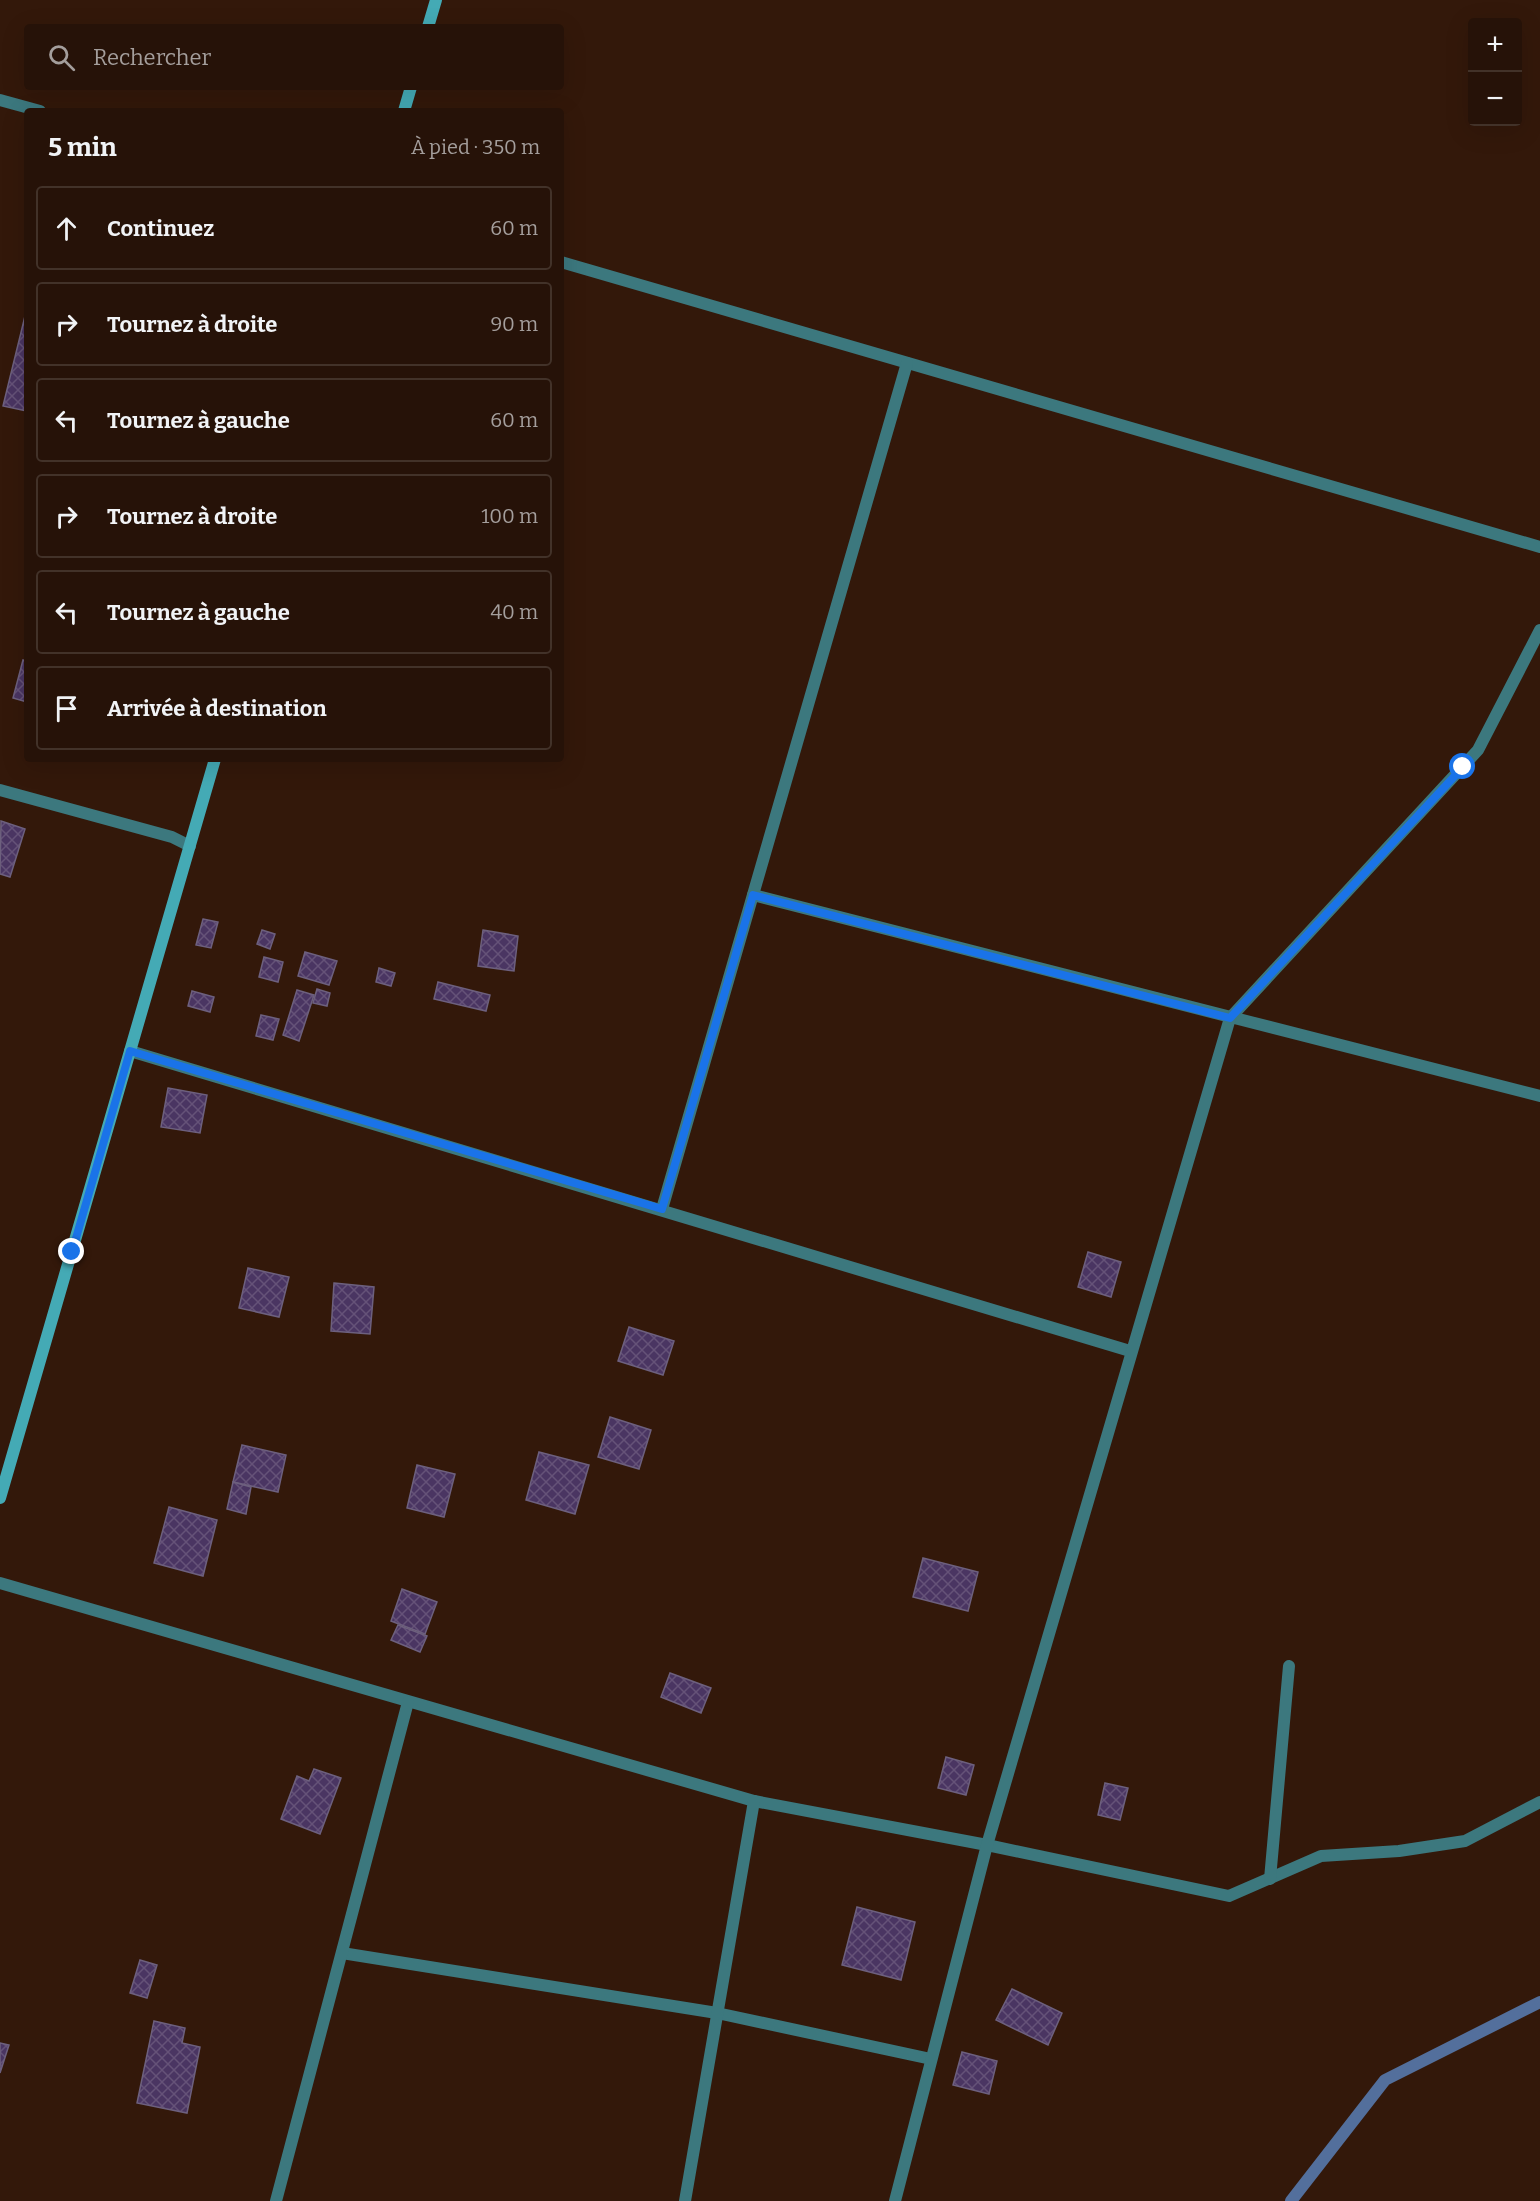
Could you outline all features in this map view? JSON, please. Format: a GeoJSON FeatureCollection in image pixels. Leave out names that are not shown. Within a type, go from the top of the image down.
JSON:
{"type":"FeatureCollection","features":[{"type":"Feature","properties":{"kind":"street"},"geometry":{"type":"LineString","coordinates":[[429,24],[436,0]]}},
{"type":"Feature","properties":{"kind":"street"},"geometry":{"type":"LineString","coordinates":[[405,108],[410,90]]}},
{"type":"Feature","properties":{"kind":"street"},"geometry":{"type":"LineString","coordinates":[[0,100],[29,108]]}},
{"type":"Feature","properties":{"kind":"street"},"geometry":{"type":"LineString","coordinates":[[564,263],[1540,547]]}},
{"type":"Feature","properties":{"kind":"street"},"geometry":{"type":"LineString","coordinates":[[662,1209],[907,363]]}},
{"type":"Feature","properties":{"kind":"street"},"geometry":{"type":"LineString","coordinates":[[895,2201],[987,1845],[1230,1018],[1479,750],[1540,630]]}},
{"type":"Feature","properties":{"kind":"street"},"geometry":{"type":"LineString","coordinates":[[0,1498],[214,762]]}},
{"type":"Feature","properties":{"kind":"street"},"geometry":{"type":"LineString","coordinates":[[0,790],[172,837],[190,846]]}},
{"type":"Feature","properties":{"kind":"street"},"geometry":{"type":"LineString","coordinates":[[753,895],[1540,1096]]}},
{"type":"Feature","properties":{"kind":"street"},"geometry":{"type":"LineString","coordinates":[[130,1051],[662,1209],[1130,1352]]}},
{"type":"Feature","properties":{"kind":"street"},"geometry":{"type":"LineString","coordinates":[[0,1583],[754,1802],[987,1845],[1229,1896],[1321,1856],[1399,1851],[1465,1841],[1540,1802]]}},
{"type":"Feature","properties":{"kind":"street"},"geometry":{"type":"LineString","coordinates":[[1270,1879],[1288,1666]]}},
{"type":"Feature","properties":{"kind":"street"},"geometry":{"type":"LineString","coordinates":[[276,2201],[408,1702]]}},
{"type":"Feature","properties":{"kind":"street"},"geometry":{"type":"LineString","coordinates":[[685,2201],[754,1802]]}},
{"type":"Feature","properties":{"kind":"street"},"geometry":{"type":"LineString","coordinates":[[342,1953],[717,2013],[931,2059]]}},
{"type":"Feature","properties":{"kind":"building"},"geometry":{"type":"Polygon","coordinates":[[[24,320],[24,410],[3,406],[24,320]]]}},
{"type":"Feature","properties":{"kind":"building"},"geometry":{"type":"Polygon","coordinates":[[[23,660],[24,660],[24,701],[13,698],[23,660]]]}},
{"type":"Feature","properties":{"kind":"building"},"geometry":{"type":"Polygon","coordinates":[[[1,821],[25,829],[10,877],[0,874],[1,821]]]}},
{"type":"Feature","properties":{"kind":"building"},"geometry":{"type":"Polygon","coordinates":[[[203,919],[218,922],[211,948],[196,945],[203,919]]]}},
{"type":"Feature","properties":{"kind":"building"},"geometry":{"type":"Polygon","coordinates":[[[262,930],[275,934],[270,949],[257,944],[262,930]]]}},
{"type":"Feature","properties":{"kind":"building"},"geometry":{"type":"Polygon","coordinates":[[[483,930],[518,936],[514,971],[478,966],[483,930]]]}},
{"type":"Feature","properties":{"kind":"building"},"geometry":{"type":"Polygon","coordinates":[[[305,952],[337,961],[329,985],[298,976],[305,952]]]}},
{"type":"Feature","properties":{"kind":"building"},"geometry":{"type":"Polygon","coordinates":[[[264,957],[283,962],[278,982],[259,977],[264,957]]]}},
{"type":"Feature","properties":{"kind":"building"},"geometry":{"type":"Polygon","coordinates":[[[379,968],[395,973],[391,986],[376,982],[379,968]]]}},
{"type":"Feature","properties":{"kind":"building"},"geometry":{"type":"Polygon","coordinates":[[[438,982],[490,995],[486,1011],[434,999],[438,982]]]}},
{"type":"Feature","properties":{"kind":"building"},"geometry":{"type":"Polygon","coordinates":[[[317,989],[330,993],[327,1006],[313,1003],[317,989]]]}},
{"type":"Feature","properties":{"kind":"building"},"geometry":{"type":"Polygon","coordinates":[[[297,990],[314,995],[299,1041],[283,1035],[297,990]]]}},
{"type":"Feature","properties":{"kind":"building"},"geometry":{"type":"Polygon","coordinates":[[[192,991],[214,997],[210,1012],[188,1006],[192,991]]]}},
{"type":"Feature","properties":{"kind":"building"},"geometry":{"type":"Polygon","coordinates":[[[261,1015],[279,1019],[273,1040],[256,1036],[261,1015]]]}},
{"type":"Feature","properties":{"kind":"building"},"geometry":{"type":"Polygon","coordinates":[[[168,1088],[207,1095],[200,1133],[161,1127],[168,1088]]]}},
{"type":"Feature","properties":{"kind":"building"},"geometry":{"type":"Polygon","coordinates":[[[1088,1252],[1121,1262],[1111,1297],[1078,1287],[1088,1252]]]}},
{"type":"Feature","properties":{"kind":"building"},"geometry":{"type":"Polygon","coordinates":[[[248,1268],[289,1277],[279,1317],[239,1308],[248,1268]]]}},
{"type":"Feature","properties":{"kind":"building"},"geometry":{"type":"Polygon","coordinates":[[[334,1283],[374,1287],[370,1334],[331,1331],[334,1283]]]}},
{"type":"Feature","properties":{"kind":"building"},"geometry":{"type":"Polygon","coordinates":[[[629,1327],[674,1341],[663,1375],[618,1361],[629,1327]]]}},
{"type":"Feature","properties":{"kind":"building"},"geometry":{"type":"Polygon","coordinates":[[[610,1417],[651,1430],[639,1469],[598,1457],[610,1417]]]}},
{"type":"Feature","properties":{"kind":"building"},"geometry":{"type":"Polygon","coordinates":[[[242,1445],[286,1455],[278,1492],[233,1482],[242,1445]]]}},
{"type":"Feature","properties":{"kind":"building"},"geometry":{"type":"Polygon","coordinates":[[[539,1452],[589,1465],[575,1514],[526,1500],[539,1452]]]}},
{"type":"Feature","properties":{"kind":"building"},"geometry":{"type":"Polygon","coordinates":[[[417,1465],[455,1474],[444,1517],[407,1508],[417,1465]]]}},
{"type":"Feature","properties":{"kind":"building"},"geometry":{"type":"Polygon","coordinates":[[[233,1482],[251,1487],[246,1514],[227,1509],[233,1482]]]}},
{"type":"Feature","properties":{"kind":"building"},"geometry":{"type":"Polygon","coordinates":[[[169,1507],[217,1520],[203,1576],[154,1563],[169,1507]]]}},
{"type":"Feature","properties":{"kind":"building"},"geometry":{"type":"Polygon","coordinates":[[[923,1558],[978,1572],[968,1611],[913,1597],[923,1558]]]}},
{"type":"Feature","properties":{"kind":"building"},"geometry":{"type":"Polygon","coordinates":[[[402,1589],[437,1602],[425,1634],[391,1621],[402,1589]]]}},
{"type":"Feature","properties":{"kind":"building"},"geometry":{"type":"Polygon","coordinates":[[[398,1625],[427,1636],[420,1652],[391,1640],[398,1625]]]}},
{"type":"Feature","properties":{"kind":"building"},"geometry":{"type":"Polygon","coordinates":[[[670,1673],[711,1688],[701,1713],[661,1697],[670,1673]]]}},
{"type":"Feature","properties":{"kind":"building"},"geometry":{"type":"Polygon","coordinates":[[[946,1757],[974,1765],[966,1795],[938,1788],[946,1757]]]}},
{"type":"Feature","properties":{"kind":"building"},"geometry":{"type":"Polygon","coordinates":[[[314,1769],[341,1778],[320,1834],[281,1819],[297,1776],[309,1781],[314,1769]]]}},
{"type":"Feature","properties":{"kind":"building"},"geometry":{"type":"Polygon","coordinates":[[[1105,1783],[1128,1788],[1120,1820],[1098,1815],[1105,1783]]]}},
{"type":"Feature","properties":{"kind":"building"},"geometry":{"type":"Polygon","coordinates":[[[857,1907],[915,1922],[901,1980],[842,1965],[857,1907]]]}},
{"type":"Feature","properties":{"kind":"building"},"geometry":{"type":"Polygon","coordinates":[[[140,1960],[157,1965],[147,1998],[130,1993],[140,1960]]]}},
{"type":"Feature","properties":{"kind":"building"},"geometry":{"type":"Polygon","coordinates":[[[1012,1989],[1062,2013],[1048,2045],[996,2020],[1012,1989]]]}},
{"type":"Feature","properties":{"kind":"building"},"geometry":{"type":"Polygon","coordinates":[[[154,2021],[185,2028],[182,2043],[200,2047],[187,2113],[137,2103],[154,2021]]]}},
{"type":"Feature","properties":{"kind":"building"},"geometry":{"type":"Polygon","coordinates":[[[0,2043],[9,2045],[0,2073],[0,2043]]]}},
{"type":"Feature","properties":{"kind":"building"},"geometry":{"type":"Polygon","coordinates":[[[962,2052],[997,2061],[989,2094],[953,2085],[962,2052]]]}},
{"type":"Feature","properties":{"kind":"waterway"},"geometry":{"type":"LineString","coordinates":[[1291,2201],[1385,2080],[1540,2002]]}},
{"type":"Feature","properties":{"kind":"route"},"geometry":{"type":"LineString","coordinates":[[72,1252],[130,1051],[662,1209],[753,895],[1230,1018],[1463,767]]}}]}
